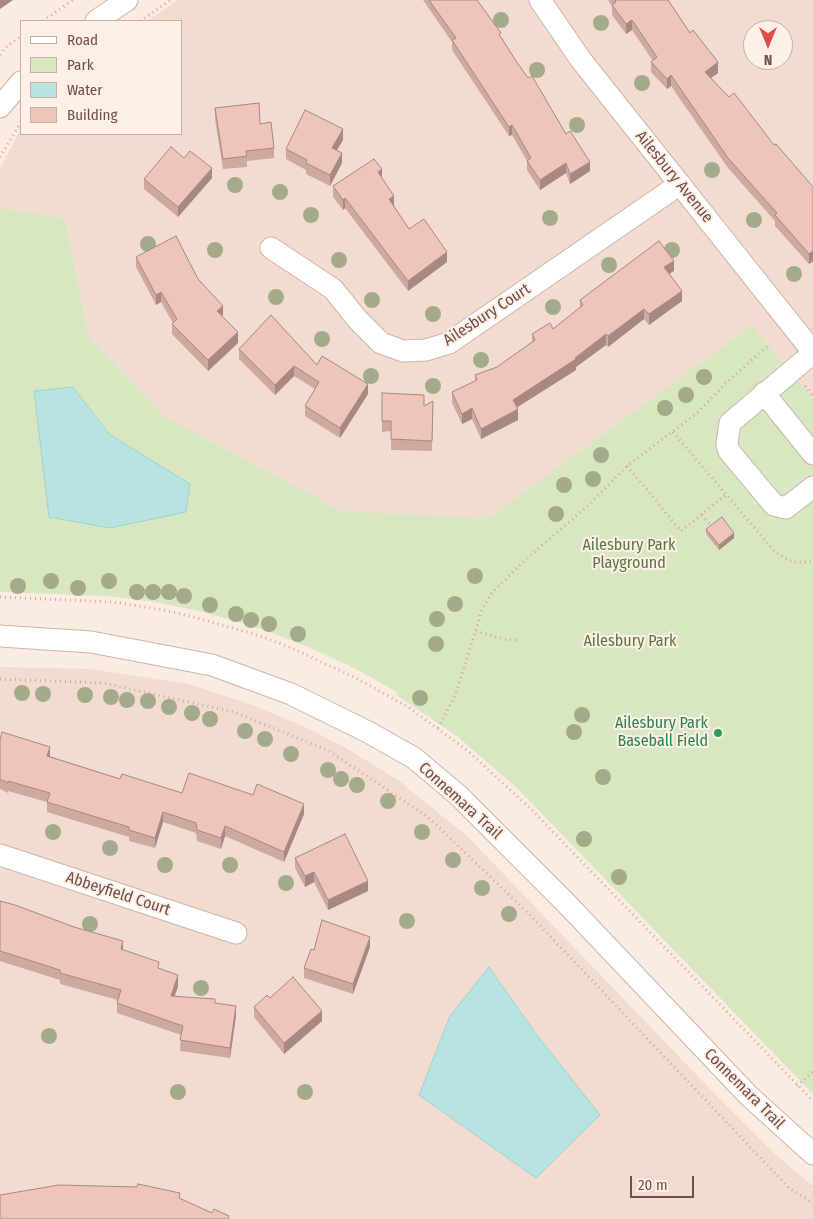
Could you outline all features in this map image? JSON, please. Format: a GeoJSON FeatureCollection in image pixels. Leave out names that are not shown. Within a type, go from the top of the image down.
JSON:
{"type":"FeatureCollection","features":[{"type":"Feature","properties":{"kind":"street"},"geometry":{"type":"LineString","coordinates":[[97,20],[127,0]]}},
{"type":"Feature","properties":{"kind":"street","name":"Ailesbury Avenue"},"geometry":{"type":"LineString","coordinates":[[540,0],[581,60],[813,352]]}},
{"type":"Feature","properties":{"kind":"street"},"geometry":{"type":"LineString","coordinates":[[0,107],[20,83]]}},
{"type":"Feature","properties":{"kind":"street","name":"Ailesbury Court"},"geometry":{"type":"LineString","coordinates":[[271,248],[333,289],[380,343],[403,351],[426,350],[449,343],[680,184]]}},
{"type":"Feature","properties":{"kind":"street"},"geometry":{"type":"LineString","coordinates":[[813,352],[730,423],[727,433],[729,451],[774,505],[786,508],[813,487]]}},
{"type":"Feature","properties":{"kind":"street"},"geometry":{"type":"LineString","coordinates":[[764,393],[813,454]]}},
{"type":"Feature","properties":{"kind":"street","name":"Connemara Trail"},"geometry":{"type":"LineString","coordinates":[[0,636],[91,642],[212,665],[291,694],[368,732],[414,758],[458,795],[565,902],[748,1095],[813,1154]]}},
{"type":"Feature","properties":{"kind":"street","name":"Abbeyfield Court"},"geometry":{"type":"LineString","coordinates":[[0,855],[236,933]]}},
{"type":"Feature","properties":{"kind":"path"},"geometry":{"type":"LineString","coordinates":[[44,20],[73,0]]}},
{"type":"Feature","properties":{"kind":"path"},"geometry":{"type":"LineString","coordinates":[[141,20],[171,0]]}},
{"type":"Feature","properties":{"kind":"path"},"geometry":{"type":"LineString","coordinates":[[0,55],[5,48],[20,37]]}},
{"type":"Feature","properties":{"kind":"path"},"geometry":{"type":"LineString","coordinates":[[0,157],[20,124]]}},
{"type":"Feature","properties":{"kind":"path"},"geometry":{"type":"LineString","coordinates":[[438,728],[455,696],[485,602],[502,581],[576,517],[627,466],[696,413],[727,382],[770,344]]}},
{"type":"Feature","properties":{"kind":"path"},"geometry":{"type":"LineString","coordinates":[[673,432],[781,557],[799,563],[813,562]]}},
{"type":"Feature","properties":{"kind":"path"},"geometry":{"type":"LineString","coordinates":[[627,466],[681,530],[727,494]]}},
{"type":"Feature","properties":{"kind":"path"},"geometry":{"type":"LineString","coordinates":[[702,515],[712,527]]}},
{"type":"Feature","properties":{"kind":"path"},"geometry":{"type":"LineString","coordinates":[[476,631],[508,640],[519,640]]}},
{"type":"Feature","properties":{"kind":"path"},"geometry":{"type":"LineString","coordinates":[[0,679],[103,682],[234,712],[329,751],[428,817],[530,915],[790,1188],[813,1203]]}},
{"type":"Feature","properties":{"kind":"path"},"geometry":{"type":"LineString","coordinates":[[797,1086],[813,1072]]}},
{"type":"Feature","properties":{"kind":"shaded area"},"geometry":{"type":"Polygon","coordinates":[[[178,0],[813,0],[813,399],[752,325],[489,518],[342,511],[166,417],[89,337],[65,218],[0,208],[0,168],[20,131],[20,135],[182,135],[182,20],[148,20],[178,0]]]}},
{"type":"Feature","properties":{"kind":"shaded area"},"geometry":{"type":"Polygon","coordinates":[[[0,667],[90,669],[189,684],[247,703],[301,725],[344,747],[398,780],[467,836],[716,1095],[775,1154],[813,1186],[813,1219],[0,1219],[0,667]]]}},
{"type":"Feature","properties":{"kind":"green space","name":"Ailesbury Park"},"geometry":{"type":"Polygon","coordinates":[[[0,208],[65,218],[89,337],[166,417],[342,511],[489,518],[752,325],[813,399],[813,1094],[518,789],[458,737],[395,694],[399,693],[352,667],[308,647],[262,629],[203,612],[155,602],[107,596],[0,592],[0,208]]]}},
{"type":"Feature","properties":{"kind":"water"},"geometry":{"type":"Polygon","coordinates":[[[73,387],[109,434],[190,484],[186,512],[110,528],[49,517],[34,391],[73,387]]]}},
{"type":"Feature","properties":{"kind":"water"},"geometry":{"type":"Polygon","coordinates":[[[489,967],[536,1034],[600,1115],[536,1178],[419,1095],[450,1016],[489,967]]]}},
{"type":"Feature","properties":{"kind":"building"},"geometry":{"type":"Polygon","coordinates":[[[429,0],[477,0],[501,33],[499,34],[528,78],[532,76],[566,134],[570,131],[590,162],[570,174],[566,163],[540,180],[527,161],[531,158],[512,125],[509,127],[452,40],[456,38],[429,0]]]}},
{"type":"Feature","properties":{"kind":"building"},"geometry":{"type":"Polygon","coordinates":[[[615,0],[668,0],[690,33],[693,30],[718,62],[705,72],[729,97],[734,93],[774,145],[776,144],[813,187],[813,251],[809,254],[775,215],[777,213],[728,158],[671,75],[667,79],[651,62],[657,57],[632,20],[626,24],[612,5],[616,2],[615,0]]]}},
{"type":"Feature","properties":{"kind":"building"},"geometry":{"type":"Polygon","coordinates":[[[259,103],[260,124],[271,122],[274,148],[246,151],[247,156],[223,159],[215,108],[259,103]]]}},
{"type":"Feature","properties":{"kind":"building"},"geometry":{"type":"Polygon","coordinates":[[[305,110],[343,129],[332,148],[342,153],[330,175],[306,163],[307,160],[286,149],[305,110]]]}},
{"type":"Feature","properties":{"kind":"building"},"geometry":{"type":"Polygon","coordinates":[[[171,147],[184,158],[190,151],[212,168],[178,207],[144,179],[171,147]]]}},
{"type":"Feature","properties":{"kind":"building"},"geometry":{"type":"Polygon","coordinates":[[[374,159],[382,169],[378,172],[394,196],[389,199],[409,229],[424,219],[447,252],[408,281],[345,198],[343,200],[333,186],[374,159]]]}},
{"type":"Feature","properties":{"kind":"building"},"geometry":{"type":"Polygon","coordinates":[[[176,236],[198,279],[223,306],[217,311],[238,332],[208,360],[172,324],[177,319],[161,292],[156,295],[136,257],[176,236]]]}},
{"type":"Feature","properties":{"kind":"building"},"geometry":{"type":"Polygon","coordinates":[[[659,241],[674,261],[664,267],[682,291],[649,314],[644,309],[608,336],[606,334],[576,359],[513,400],[518,409],[481,429],[472,408],[462,414],[452,392],[477,380],[475,375],[497,367],[535,340],[532,334],[550,323],[553,329],[583,305],[580,300],[659,241]]]}},
{"type":"Feature","properties":{"kind":"building"},"geometry":{"type":"Polygon","coordinates":[[[271,315],[317,365],[322,356],[368,384],[340,428],[305,406],[319,382],[294,366],[275,385],[239,349],[271,315]]]}},
{"type":"Feature","properties":{"kind":"building"},"geometry":{"type":"Polygon","coordinates":[[[382,393],[424,395],[424,406],[433,401],[432,441],[391,439],[391,421],[382,421],[382,393]]]}},
{"type":"Feature","properties":{"kind":"building"},"geometry":{"type":"Polygon","coordinates":[[[722,517],[734,533],[719,545],[706,529],[722,517]]]}},
{"type":"Feature","properties":{"kind":"building"},"geometry":{"type":"Polygon","coordinates":[[[2,732],[50,747],[47,756],[120,779],[122,774],[182,793],[189,773],[253,795],[257,784],[304,804],[284,852],[225,826],[221,838],[197,830],[196,823],[163,812],[155,838],[129,830],[129,827],[47,802],[50,793],[8,781],[8,783],[0,779],[0,740],[2,732]]]}},
{"type":"Feature","properties":{"kind":"building"},"geometry":{"type":"Polygon","coordinates":[[[345,834],[368,881],[328,900],[314,872],[305,876],[295,858],[345,834]]]}},
{"type":"Feature","properties":{"kind":"building"},"geometry":{"type":"Polygon","coordinates":[[[0,901],[74,927],[123,941],[121,949],[159,962],[158,968],[178,975],[171,996],[215,999],[215,1003],[236,1006],[230,1048],[180,1040],[183,1026],[117,1003],[121,990],[60,973],[60,970],[0,951],[0,901]]]}},
{"type":"Feature","properties":{"kind":"building"},"geometry":{"type":"Polygon","coordinates":[[[322,920],[370,937],[353,984],[304,968],[311,949],[314,950],[322,920]]]}},
{"type":"Feature","properties":{"kind":"building"},"geometry":{"type":"Polygon","coordinates":[[[293,977],[322,1011],[284,1043],[254,1007],[267,995],[270,998],[293,977]]]}},
{"type":"Feature","properties":{"kind":"building"},"geometry":{"type":"Polygon","coordinates":[[[138,1184],[180,1193],[179,1198],[212,1213],[214,1209],[229,1216],[228,1219],[0,1219],[0,1195],[59,1185],[137,1187],[138,1184]]]}},
{"type":"Feature","properties":{"kind":"place","name":"Ailesbury Park Baseball Field"},"geometry":{"type":"Point","coordinates":[718,733]}},
{"type":"Feature","properties":{"kind":"park label","name":"Ailesbury Park Playground"},"geometry":{"type":"Point","coordinates":[629,555]}}]}
